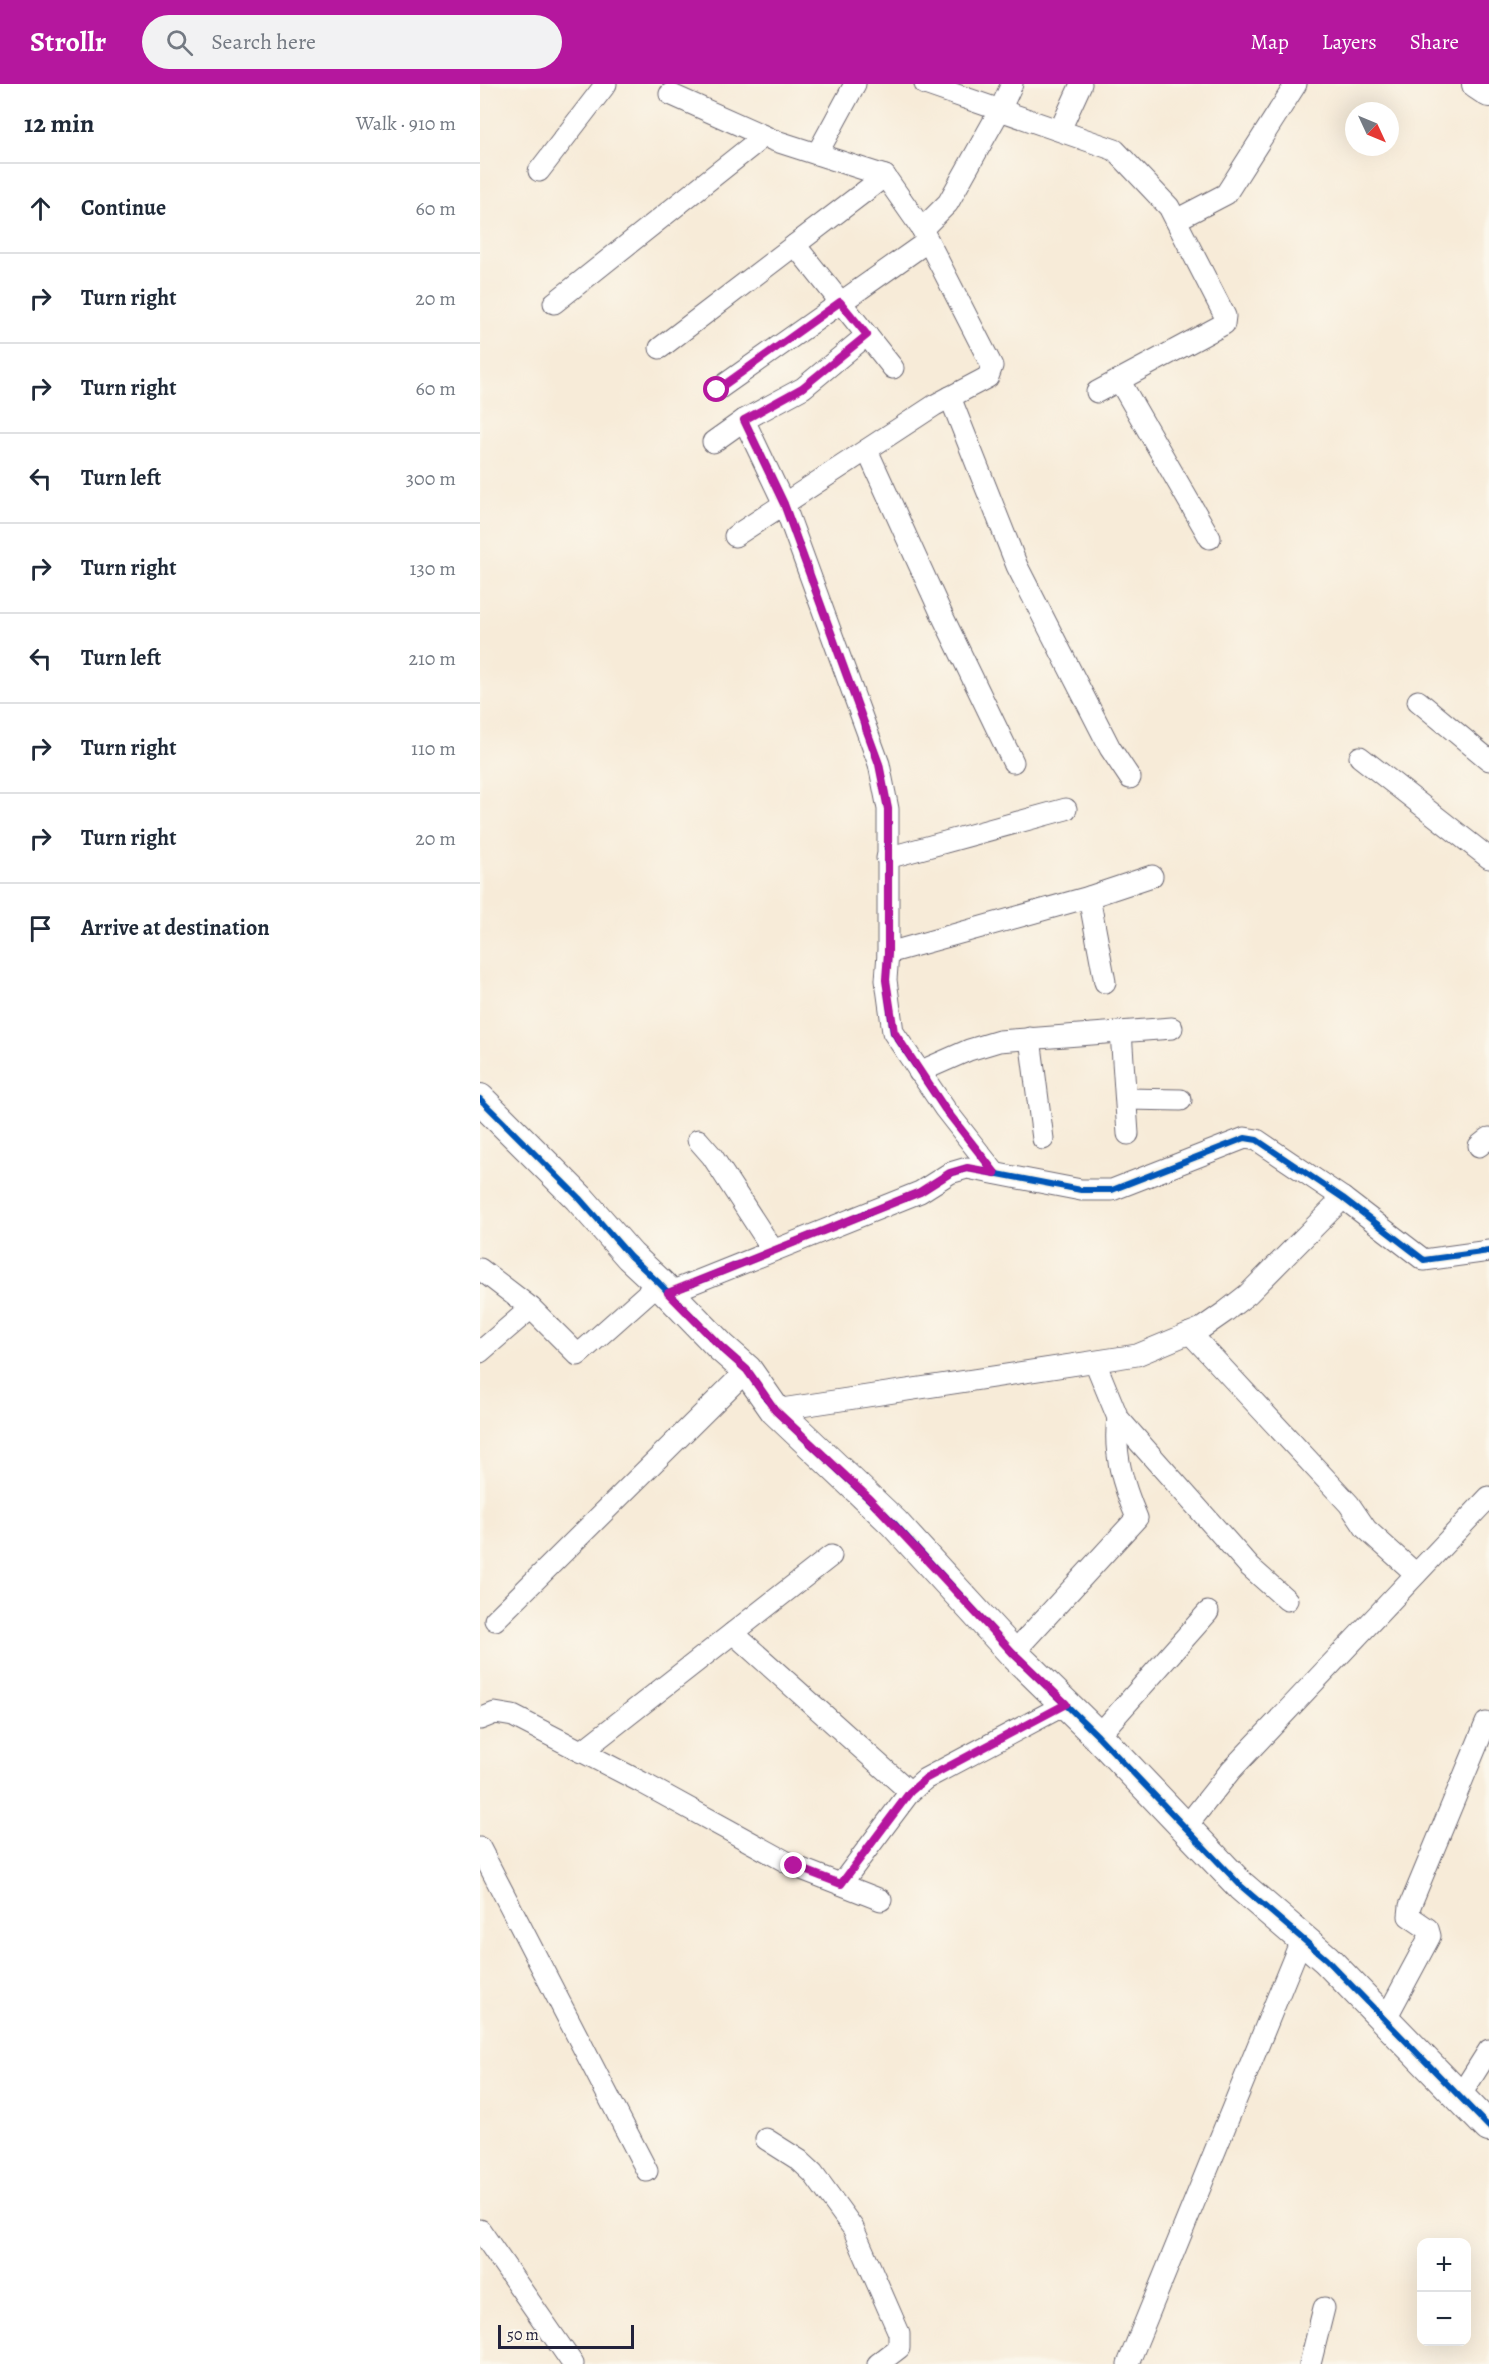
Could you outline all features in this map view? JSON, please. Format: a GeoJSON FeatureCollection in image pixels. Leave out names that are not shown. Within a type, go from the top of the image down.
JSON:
{"type":"FeatureCollection","features":[{"type":"Feature","properties":{"kind":"street"},"geometry":{"type":"LineString","coordinates":[[539,171],[606,84]]}},
{"type":"Feature","properties":{"kind":"street"},"geometry":{"type":"LineString","coordinates":[[817,154],[855,84]]}},
{"type":"Feature","properties":{"kind":"street"},"geometry":{"type":"LineString","coordinates":[[925,84],[1115,150],[1169,207],[1226,316],[1224,324],[1097,392]]}},
{"type":"Feature","properties":{"kind":"street"},"geometry":{"type":"LineString","coordinates":[[717,390],[840,302],[925,235],[948,203],[1012,84]]}},
{"type":"Feature","properties":{"kind":"street"},"geometry":{"type":"LineString","coordinates":[[1060,130],[1081,84]]}},
{"type":"Feature","properties":{"kind":"street"},"geometry":{"type":"LineString","coordinates":[[1176,220],[1226,194],[1296,84]]}},
{"type":"Feature","properties":{"kind":"street"},"geometry":{"type":"LineString","coordinates":[[1477,84],[1489,92]]}},
{"type":"Feature","properties":{"kind":"street"},"geometry":{"type":"LineString","coordinates":[[670,94],[764,136],[885,176],[925,235],[992,366],[988,377],[950,397],[735,536]]}},
{"type":"Feature","properties":{"kind":"street"},"geometry":{"type":"LineString","coordinates":[[554,303],[764,136]]}},
{"type":"Feature","properties":{"kind":"street"},"geometry":{"type":"LineString","coordinates":[[660,348],[885,176]]}},
{"type":"Feature","properties":{"kind":"street"},"geometry":{"type":"LineString","coordinates":[[795,245],[893,368]]}},
{"type":"Feature","properties":{"kind":"street"},"geometry":{"type":"LineString","coordinates":[[713,442],[744,420],[802,388],[867,335]]}},
{"type":"Feature","properties":{"kind":"street"},"geometry":{"type":"LineString","coordinates":[[1119,380],[1210,538]]}},
{"type":"Feature","properties":{"kind":"street"},"geometry":{"type":"LineString","coordinates":[[950,397],[1017,566],[1110,748],[1130,778]]}},
{"type":"Feature","properties":{"kind":"street"},"geometry":{"type":"LineString","coordinates":[[744,420],[784,504],[879,764],[888,809],[886,980],[892,1026],[905,1052],[919,1072],[995,1173]]}},
{"type":"Feature","properties":{"kind":"street"},"geometry":{"type":"LineString","coordinates":[[867,450],[942,615],[1013,762]]}},
{"type":"Feature","properties":{"kind":"street"},"geometry":{"type":"LineString","coordinates":[[1418,701],[1489,760]]}},
{"type":"Feature","properties":{"kind":"street"},"geometry":{"type":"LineString","coordinates":[[1360,757],[1489,858]]}},
{"type":"Feature","properties":{"kind":"street"},"geometry":{"type":"LineString","coordinates":[[887,858],[1066,809]]}},
{"type":"Feature","properties":{"kind":"street"},"geometry":{"type":"LineString","coordinates":[[888,953],[1089,897],[1152,876]]}},
{"type":"Feature","properties":{"kind":"street"},"geometry":{"type":"LineString","coordinates":[[1089,897],[1105,981]]}},
{"type":"Feature","properties":{"kind":"street"},"geometry":{"type":"LineString","coordinates":[[919,1072],[969,1050],[999,1041],[1172,1028]]}},
{"type":"Feature","properties":{"kind":"street"},"geometry":{"type":"LineString","coordinates":[[1122,1032],[1128,1134]]}},
{"type":"Feature","properties":{"kind":"street"},"geometry":{"type":"LineString","coordinates":[[1029,1038],[1043,1139]]}},
{"type":"Feature","properties":{"kind":"street"},"geometry":{"type":"LineString","coordinates":[[480,1099],[579,1198],[630,1256],[747,1370],[775,1410],[886,1515],[1013,1653],[1098,1736],[1241,1886],[1326,1959],[1489,2127]]}},
{"type":"Feature","properties":{"kind":"street"},"geometry":{"type":"LineString","coordinates":[[1126,1099],[1181,1100]]}},
{"type":"Feature","properties":{"kind":"street"},"geometry":{"type":"LineString","coordinates":[[480,1269],[531,1308],[578,1355],[664,1288],[773,1250],[920,1192],[950,1173],[967,1168],[1081,1190],[1112,1190],[1245,1138],[1257,1140],[1343,1198],[1424,1260],[1489,1251]]}},
{"type":"Feature","properties":{"kind":"street"},"geometry":{"type":"LineString","coordinates":[[698,1140],[712,1156],[773,1250]]}},
{"type":"Feature","properties":{"kind":"street"},"geometry":{"type":"LineString","coordinates":[[775,1410],[1137,1355],[1202,1328],[1248,1294],[1343,1198]]}},
{"type":"Feature","properties":{"kind":"street"},"geometry":{"type":"LineString","coordinates":[[481,1348],[531,1308]]}},
{"type":"Feature","properties":{"kind":"street"},"geometry":{"type":"LineString","coordinates":[[1190,1333],[1349,1504],[1366,1529],[1416,1574]]}},
{"type":"Feature","properties":{"kind":"street"},"geometry":{"type":"LineString","coordinates":[[1095,1362],[1118,1418],[1250,1567],[1287,1600]]}},
{"type":"Feature","properties":{"kind":"street"},"geometry":{"type":"LineString","coordinates":[[495,1620],[747,1370]]}},
{"type":"Feature","properties":{"kind":"street"},"geometry":{"type":"LineString","coordinates":[[1013,1653],[1137,1518],[1119,1465],[1116,1435],[1118,1418]]}},
{"type":"Feature","properties":{"kind":"street"},"geometry":{"type":"LineString","coordinates":[[1185,1827],[1231,1770],[1489,1497]]}},
{"type":"Feature","properties":{"kind":"street"},"geometry":{"type":"LineString","coordinates":[[581,1752],[831,1556]]}},
{"type":"Feature","properties":{"kind":"street"},"geometry":{"type":"LineString","coordinates":[[1098,1736],[1208,1611]]}},
{"type":"Feature","properties":{"kind":"street"},"geometry":{"type":"LineString","coordinates":[[733,1633],[910,1792]]}},
{"type":"Feature","properties":{"kind":"street"},"geometry":{"type":"LineString","coordinates":[[841,1884],[910,1792],[925,1779],[1066,1704]]}},
{"type":"Feature","properties":{"kind":"street"},"geometry":{"type":"LineString","coordinates":[[480,1719],[495,1713],[513,1716],[641,1782],[794,1866],[881,1900]]}},
{"type":"Feature","properties":{"kind":"street"},"geometry":{"type":"LineString","coordinates":[[1385,2020],[1430,1936],[1428,1929],[1409,1916],[1410,1906],[1486,1723]]}},
{"type":"Feature","properties":{"kind":"street"},"geometry":{"type":"LineString","coordinates":[[480,1848],[647,2171]]}},
{"type":"Feature","properties":{"kind":"street"},"geometry":{"type":"LineString","coordinates":[[1128,2364],[1302,1938]]}},
{"type":"Feature","properties":{"kind":"street"},"geometry":{"type":"LineString","coordinates":[[1460,2097],[1489,2050]]}},
{"type":"Feature","properties":{"kind":"street"},"geometry":{"type":"LineString","coordinates":[[766,2139],[799,2160],[813,2173],[853,2228],[899,2333],[899,2348],[878,2364]]}},
{"type":"Feature","properties":{"kind":"street"},"geometry":{"type":"LineString","coordinates":[[480,2229],[573,2364]]}},
{"type":"Feature","properties":{"kind":"street"},"geometry":{"type":"LineString","coordinates":[[1310,2364],[1324,2308]]}},
{"type":"Feature","properties":{"kind":"cycle path"},"geometry":{"type":"LineString","coordinates":[[744,420],[784,504],[879,764],[888,809],[886,980],[893,1032],[945,1109],[995,1173]]}},
{"type":"Feature","properties":{"kind":"cycle path"},"geometry":{"type":"LineString","coordinates":[[480,1099],[579,1198],[630,1256],[747,1370],[775,1410],[894,1523],[1013,1653],[1098,1736],[1241,1886],[1326,1959],[1489,2127]]}},
{"type":"Feature","properties":{"kind":"cycle path"},"geometry":{"type":"LineString","coordinates":[[668,1293],[920,1192],[950,1173],[967,1168],[1081,1190],[1112,1190],[1245,1138],[1257,1140],[1343,1198],[1424,1260],[1489,1251]]}},
{"type":"Feature","properties":{"kind":"route"},"geometry":{"type":"LineString","coordinates":[[717,390],[840,302],[867,335],[802,388],[744,420],[784,504],[879,764],[888,809],[886,980],[890,1020],[905,1052],[945,1109],[995,1173],[967,1168],[950,1173],[920,1192],[668,1293],[747,1370],[775,1410],[894,1522],[1013,1653],[1066,1704],[925,1779],[910,1792],[841,1884],[794,1866]]}}]}
